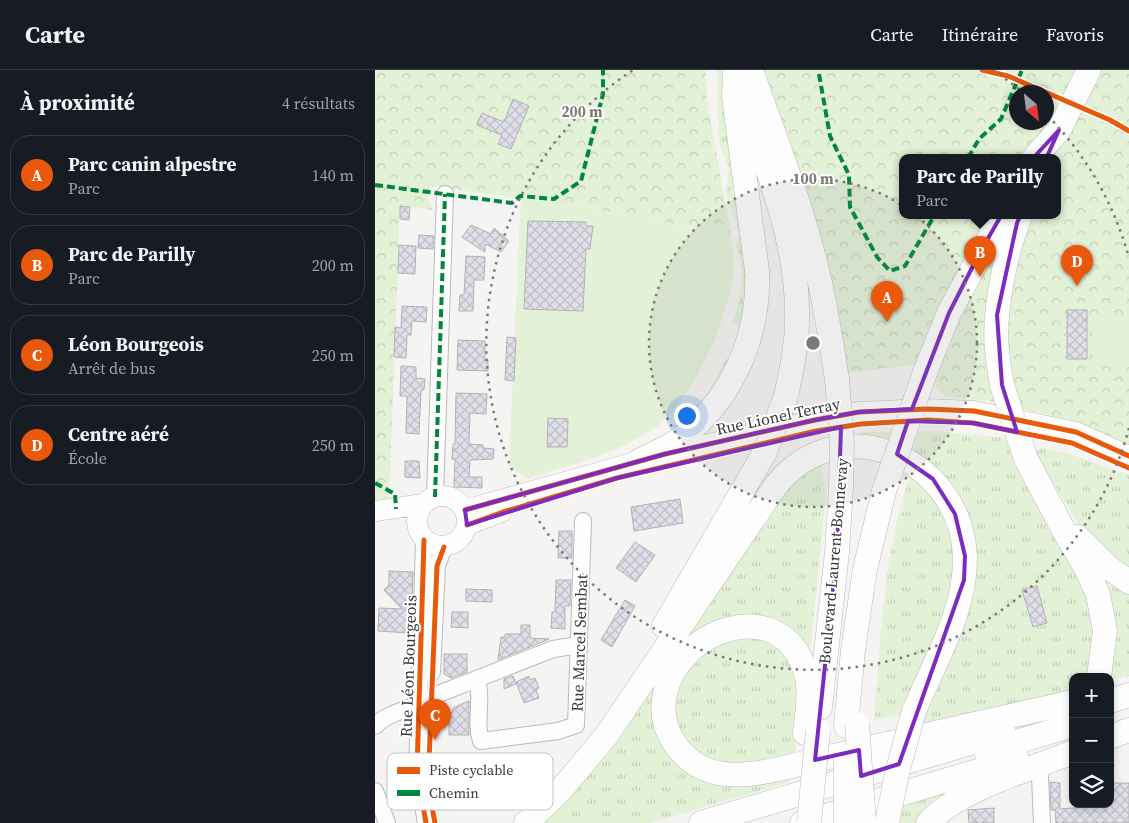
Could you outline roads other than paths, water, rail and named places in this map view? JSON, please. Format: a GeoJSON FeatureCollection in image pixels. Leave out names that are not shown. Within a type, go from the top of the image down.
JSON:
{"type":"FeatureCollection","features":[{"type":"Feature","properties":{"kind":"highway"},"geometry":{"type":"LineString","coordinates":[[1050,154],[1059,130],[1089,70]]}},
{"type":"Feature","properties":{"kind":"highway"},"geometry":{"type":"LineString","coordinates":[[553,787],[600,729],[731,514],[765,452],[786,396],[797,323],[793,257],[740,72]]}},
{"type":"Feature","properties":{"kind":"highway"},"geometry":{"type":"LineString","coordinates":[[637,462],[671,444],[714,405],[731,383],[751,336],[758,295],[757,271],[734,97],[740,72]]}},
{"type":"Feature","properties":{"kind":"highway","name":"Boulevard Laurent Bonnevay"},"geometry":{"type":"LineString","coordinates":[[740,72],[781,156],[817,269],[830,330],[837,379],[842,442],[837,552],[811,732],[809,823]]}},
{"type":"Feature","properties":{"kind":"highway"},"geometry":{"type":"LineString","coordinates":[[1038,154],[1059,130]]}},
{"type":"Feature","properties":{"kind":"highway","name":"Boulevard Laurent Bonnevay"},"geometry":{"type":"LineString","coordinates":[[846,823],[852,725],[853,650],[865,569],[884,490],[925,372],[949,312],[999,219]]}},
{"type":"Feature","properties":{"kind":"highway"},"geometry":{"type":"LineString","coordinates":[[1018,219],[1011,244],[997,316],[996,349],[1002,385],[1026,459],[1088,572],[1100,603],[1105,631],[1100,673]]}},
{"type":"Feature","properties":{"kind":"highway"},"geometry":{"type":"LineString","coordinates":[[553,798],[607,736],[777,484],[787,472],[816,453],[857,446],[877,448],[898,455],[915,464],[933,480],[955,514],[962,535],[965,556],[960,600],[914,711],[897,769],[887,823]]}},
{"type":"Feature","properties":{"kind":"highway"},"geometry":{"type":"LineString","coordinates":[[1057,514],[1109,568],[1129,582]]}},
{"type":"Feature","properties":{"kind":"highway"},"geometry":{"type":"LineString","coordinates":[[1029,751],[981,770],[802,823],[811,732],[809,688],[802,661],[789,642],[764,627],[738,626],[705,640],[680,662],[667,684],[663,706],[666,726],[682,754],[694,763],[717,773],[750,773],[991,721],[1069,703]]}},
{"type":"Feature","properties":{"kind":"highway"},"geometry":{"type":"LineString","coordinates":[[1114,692],[1129,689]]}},
{"type":"Feature","properties":{"kind":"highway"},"geometry":{"type":"LineString","coordinates":[[1114,700],[1129,695]]}},
{"type":"Feature","properties":{"kind":"highway"},"geometry":{"type":"LineString","coordinates":[[1114,714],[1129,710]]}},
{"type":"Feature","properties":{"kind":"highway"},"geometry":{"type":"LineString","coordinates":[[701,823],[1069,713]]}},
{"type":"Feature","properties":{"kind":"highway"},"geometry":{"type":"LineString","coordinates":[[852,725],[864,823]]}},
{"type":"Feature","properties":{"kind":"highway"},"geometry":{"type":"LineString","coordinates":[[745,823],[1069,726]]}},
{"type":"Feature","properties":{"kind":"highway"},"geometry":{"type":"LineString","coordinates":[[1114,736],[1129,730]]}},
{"type":"Feature","properties":{"kind":"highway"},"geometry":{"type":"LineString","coordinates":[[928,823],[941,811],[968,794],[1069,754]]}},
{"type":"Feature","properties":{"kind":"highway"},"geometry":{"type":"LineString","coordinates":[[515,823],[529,810]]}},
{"type":"Feature","properties":{"kind":"highway"},"geometry":{"type":"LineString","coordinates":[[526,823],[540,810]]}},
{"type":"Feature","properties":{"kind":"main road","name":"Rue Lionel Terray"},"geometry":{"type":"LineString","coordinates":[[466,518],[637,462],[815,420],[859,412],[927,409],[974,411],[1076,432],[1129,456]]}},
{"type":"Feature","properties":{"kind":"main road","name":"Rue Lionel Terray"},"geometry":{"type":"LineString","coordinates":[[466,518],[503,512],[617,478],[816,431],[861,424],[928,420],[973,423],[1072,444],[1129,468]]}},
{"type":"Feature","properties":{"kind":"main road"},"geometry":{"type":"LineString","coordinates":[[453,498],[466,518],[459,540],[444,547],[437,546],[420,532],[378,510],[429,500],[453,498]]}},
{"type":"Feature","properties":{"kind":"main road"},"geometry":{"type":"LineString","coordinates":[[420,532],[417,516],[429,500]]}},
{"type":"Feature","properties":{"kind":"street"},"geometry":{"type":"LineString","coordinates":[[429,500],[445,194]]}},
{"type":"Feature","properties":{"kind":"street","name":"Rue Marcel Sembat"},"geometry":{"type":"LineString","coordinates":[[477,679],[480,689],[478,733],[481,741],[569,729],[576,725],[583,520]]}},
{"type":"Feature","properties":{"kind":"street","name":"Rue Léon Bourgeois"},"geometry":{"type":"LineString","coordinates":[[420,532],[427,753]]}},
{"type":"Feature","properties":{"kind":"street","name":"Rue Léon Bourgeois"},"geometry":{"type":"LineString","coordinates":[[419,753],[426,701],[437,566],[444,547]]}},
{"type":"Feature","properties":{"kind":"street"},"geometry":{"type":"LineString","coordinates":[[375,726],[391,714],[477,679],[553,649],[579,645]]}},
{"type":"Feature","properties":{"kind":"street"},"geometry":{"type":"LineString","coordinates":[[1040,777],[1042,823]]}},
{"type":"Feature","properties":{"kind":"street"},"geometry":{"type":"LineString","coordinates":[[375,791],[387,823]]}},
{"type":"Feature","properties":{"kind":"street","name":"Rue Léon Bourgeois"},"geometry":{"type":"LineString","coordinates":[[424,810],[427,823]]}},
{"type":"Feature","properties":{"kind":"street","name":"Rue Léon Bourgeois"},"geometry":{"type":"LineString","coordinates":[[433,810],[435,823]]}},
{"type":"Feature","properties":{"kind":"place","name":"Parc de Parilly"},"geometry":{"type":"Point","coordinates":[980,277]}},
{"type":"Feature","properties":{"kind":"place","name":"Centre aéré"},"geometry":{"type":"Point","coordinates":[1077,286]}},
{"type":"Feature","properties":{"kind":"place","name":"Parc canin alpestre"},"geometry":{"type":"Point","coordinates":[887,322]}},
{"type":"Feature","properties":{"kind":"place","name":"Léon Bourgeois"},"geometry":{"type":"Point","coordinates":[435,740]}}]}
